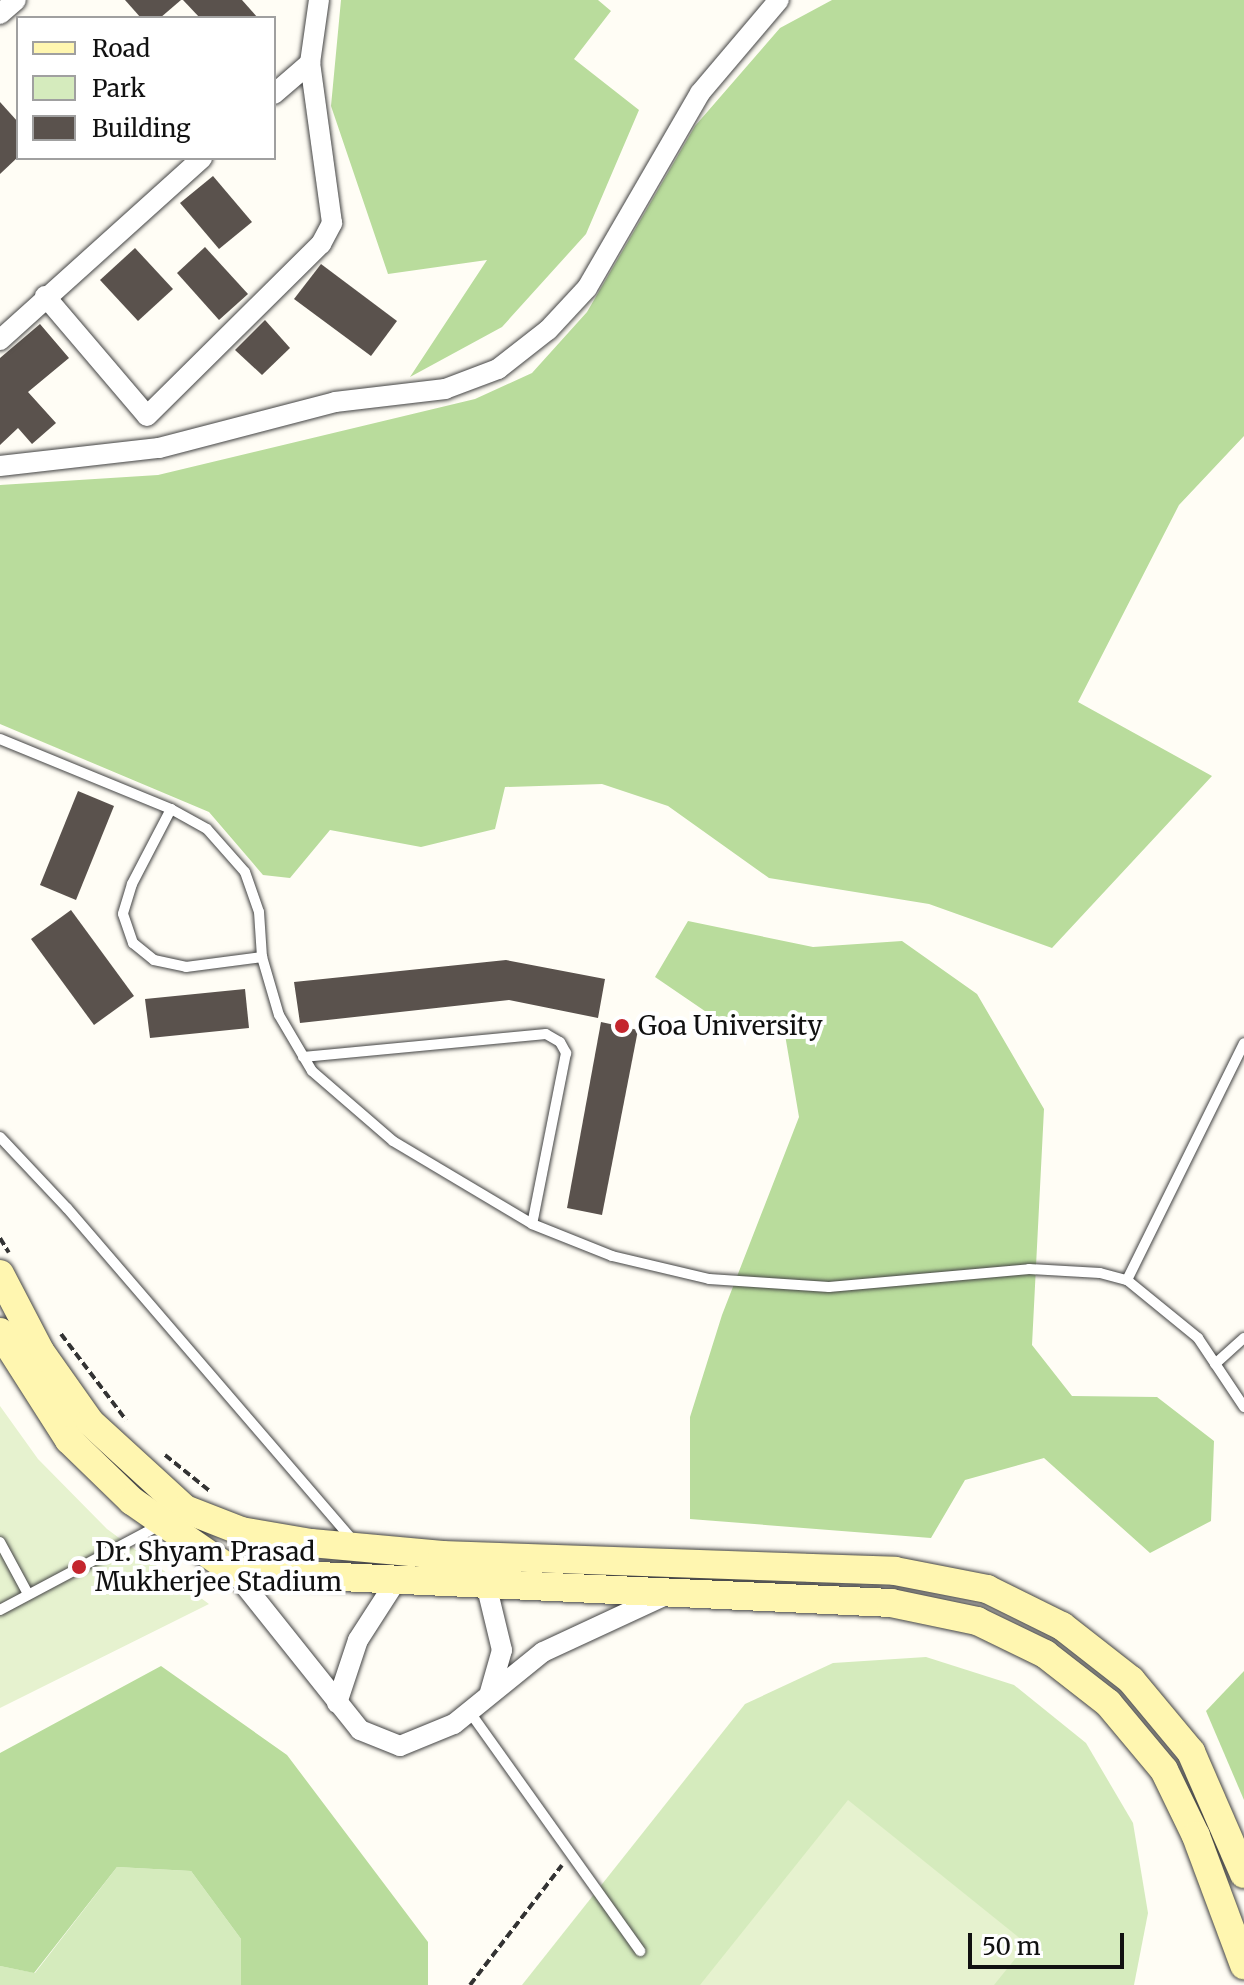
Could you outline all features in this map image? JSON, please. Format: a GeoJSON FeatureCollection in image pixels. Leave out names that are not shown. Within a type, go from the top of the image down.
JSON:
{"type":"FeatureCollection","features":[{"type":"Feature","properties":{"kind":"main road"},"geometry":{"type":"LineString","coordinates":[[6,1267],[40,1351],[90,1422],[149,1481],[185,1509],[241,1531],[358,1547],[891,1603],[977,1621],[1045,1654],[1108,1703],[1164,1770],[1196,1836],[1244,1965]]}},
{"type":"Feature","properties":{"kind":"main road"},"geometry":{"type":"LineString","coordinates":[[0,1332],[69,1440],[161,1524],[234,1572],[486,1584],[665,1581],[895,1571],[987,1589],[1062,1626],[1131,1680],[1191,1752],[1244,1874]]}},
{"type":"Feature","properties":{"kind":"street"},"geometry":{"type":"LineString","coordinates":[[0,14],[16,0]]}},
{"type":"Feature","properties":{"kind":"street"},"geometry":{"type":"LineString","coordinates":[[45,296],[147,416],[321,244],[332,223],[310,63],[319,0]]}},
{"type":"Feature","properties":{"kind":"street"},"geometry":{"type":"LineString","coordinates":[[0,466],[159,448],[335,402],[445,389],[498,369],[548,330],[587,288],[700,93],[779,0]]}},
{"type":"Feature","properties":{"kind":"street"},"geometry":{"type":"LineString","coordinates":[[276,92],[310,63]]}},
{"type":"Feature","properties":{"kind":"street"},"geometry":{"type":"LineString","coordinates":[[0,340],[45,296],[200,160]]}},
{"type":"Feature","properties":{"kind":"street"},"geometry":{"type":"LineString","coordinates":[[234,1572],[360,1730],[400,1746],[454,1724],[543,1652],[665,1581]]}},
{"type":"Feature","properties":{"kind":"street"},"geometry":{"type":"LineString","coordinates":[[337,1703],[358,1640],[396,1581]]}},
{"type":"Feature","properties":{"kind":"street"},"geometry":{"type":"LineString","coordinates":[[486,1584],[502,1650],[500,1673],[489,1694]]}},
{"type":"Feature","properties":{"kind":"lane"},"geometry":{"type":"LineString","coordinates":[[0,739],[171,809],[207,829],[245,872],[259,912],[262,957],[279,1015],[303,1057],[345,1104],[393,1141],[532,1224],[612,1256],[709,1279],[829,1287],[1029,1269],[1127,1280],[1198,1338],[1244,1407]]}},
{"type":"Feature","properties":{"kind":"lane"},"geometry":{"type":"LineString","coordinates":[[171,809],[132,884],[123,914],[133,943],[154,960],[186,967],[262,957]]}},
{"type":"Feature","properties":{"kind":"lane"},"geometry":{"type":"LineString","coordinates":[[303,1057],[546,1034],[560,1042],[566,1053],[532,1224]]}},
{"type":"Feature","properties":{"kind":"lane"},"geometry":{"type":"LineString","coordinates":[[1127,1280],[1244,1043]]}},
{"type":"Feature","properties":{"kind":"lane"},"geometry":{"type":"LineString","coordinates":[[0,1137],[67,1208],[358,1547]]}},
{"type":"Feature","properties":{"kind":"lane"},"geometry":{"type":"LineString","coordinates":[[1215,1364],[1244,1338]]}},
{"type":"Feature","properties":{"kind":"lane"},"geometry":{"type":"LineString","coordinates":[[0,1610],[161,1524]]}},
{"type":"Feature","properties":{"kind":"lane"},"geometry":{"type":"LineString","coordinates":[[0,1542],[28,1594]]}},
{"type":"Feature","properties":{"kind":"lane"},"geometry":{"type":"LineString","coordinates":[[469,1711],[640,1951]]}},
{"type":"Feature","properties":{"kind":"path"},"geometry":{"type":"LineString","coordinates":[[0,1238],[6,1267]]}},
{"type":"Feature","properties":{"kind":"path"},"geometry":{"type":"LineString","coordinates":[[59,1333],[132,1428]]}},
{"type":"Feature","properties":{"kind":"path"},"geometry":{"type":"LineString","coordinates":[[156,1447],[215,1496]]}},
{"type":"Feature","properties":{"kind":"path"},"geometry":{"type":"LineString","coordinates":[[470,1985],[570,1853]]}},
{"type":"Feature","properties":{"kind":"green space"},"geometry":{"type":"Polygon","coordinates":[[[341,0],[598,0],[611,11],[574,59],[639,110],[586,234],[502,327],[410,377],[487,260],[388,274],[331,106],[341,0]]]}},
{"type":"Feature","properties":{"kind":"green space"},"geometry":{"type":"Polygon","coordinates":[[[832,0],[1244,0],[1244,436],[1179,505],[1078,702],[1212,776],[1052,948],[929,904],[769,878],[668,806],[602,784],[505,787],[495,829],[421,847],[330,830],[290,878],[263,875],[209,812],[0,724],[0,485],[158,475],[475,399],[532,373],[587,312],[695,126],[780,28],[832,0]]]}},
{"type":"Feature","properties":{"kind":"green space"},"geometry":{"type":"Polygon","coordinates":[[[688,921],[813,947],[902,941],[977,994],[1044,1109],[1032,1345],[1072,1396],[1157,1397],[1214,1441],[1211,1521],[1150,1553],[1044,1458],[965,1480],[931,1538],[690,1519],[690,1417],[722,1315],[799,1117],[783,1023],[718,1020],[655,977],[688,921]]]}},
{"type":"Feature","properties":{"kind":"green space","name":"Dr. Shyam Prasad Mukherjee Stadium"},"geometry":{"type":"Polygon","coordinates":[[[0,1406],[38,1459],[107,1529],[209,1604],[0,1708],[0,1406]]]}},
{"type":"Feature","properties":{"kind":"green space"},"geometry":{"type":"Polygon","coordinates":[[[926,1657],[1014,1685],[1086,1743],[1133,1823],[1148,1913],[1134,1985],[522,1985],[745,1704],[833,1663],[926,1657]]]}},
{"type":"Feature","properties":{"kind":"green space"},"geometry":{"type":"Polygon","coordinates":[[[161,1666],[287,1755],[428,1942],[428,1985],[241,1985],[241,1939],[191,1871],[117,1867],[34,1973],[0,1966],[0,1753],[161,1666]]]}},
{"type":"Feature","properties":{"kind":"green space"},"geometry":{"type":"Polygon","coordinates":[[[1244,1671],[1244,1800],[1206,1711],[1244,1671]]]}},
{"type":"Feature","properties":{"kind":"green space"},"geometry":{"type":"Polygon","coordinates":[[[848,1800],[1027,1944],[994,1985],[700,1985],[848,1800]]]}},
{"type":"Feature","properties":{"kind":"green space"},"geometry":{"type":"Polygon","coordinates":[[[117,1867],[191,1871],[241,1939],[241,1985],[0,1985],[0,1966],[35,1973],[117,1867]]]}},
{"type":"Feature","properties":{"kind":"building"},"geometry":{"type":"Polygon","coordinates":[[[125,0],[181,0],[162,16],[139,16],[125,0]]]}},
{"type":"Feature","properties":{"kind":"building"},"geometry":{"type":"Polygon","coordinates":[[[183,0],[242,0],[256,16],[198,16],[183,0]]]}},
{"type":"Feature","properties":{"kind":"building"},"geometry":{"type":"Polygon","coordinates":[[[0,102],[16,120],[16,159],[0,174],[0,102]]]}},
{"type":"Feature","properties":{"kind":"building"},"geometry":{"type":"Polygon","coordinates":[[[213,176],[252,222],[219,249],[180,203],[213,176]]]}},
{"type":"Feature","properties":{"kind":"building"},"geometry":{"type":"Polygon","coordinates":[[[205,247],[248,294],[219,320],[177,273],[205,247]]]}},
{"type":"Feature","properties":{"kind":"building"},"geometry":{"type":"Polygon","coordinates":[[[135,248],[173,289],[138,321],[100,280],[135,248]]]}},
{"type":"Feature","properties":{"kind":"building"},"geometry":{"type":"Polygon","coordinates":[[[321,264],[397,321],[371,356],[294,299],[321,264]]]}},
{"type":"Feature","properties":{"kind":"building"},"geometry":{"type":"Polygon","coordinates":[[[265,320],[290,348],[262,375],[235,350],[265,320]]]}},
{"type":"Feature","properties":{"kind":"building"},"geometry":{"type":"Polygon","coordinates":[[[40,324],[69,358],[28,392],[56,423],[32,444],[18,428],[0,445],[0,358],[40,324]]]}},
{"type":"Feature","properties":{"kind":"building"},"geometry":{"type":"Polygon","coordinates":[[[78,791],[114,806],[76,900],[40,885],[78,791]]]}},
{"type":"Feature","properties":{"kind":"building"},"geometry":{"type":"Polygon","coordinates":[[[71,910],[134,996],[94,1025],[31,939],[71,910]]]}},
{"type":"Feature","properties":{"kind":"building"},"geometry":{"type":"Polygon","coordinates":[[[506,960],[605,979],[598,1018],[509,1000],[300,1023],[294,982],[506,960]]]}},
{"type":"Feature","properties":{"kind":"building"},"geometry":{"type":"Polygon","coordinates":[[[245,989],[249,1028],[150,1038],[145,999],[245,989]]]}},
{"type":"Feature","properties":{"kind":"building"},"geometry":{"type":"Polygon","coordinates":[[[601,1022],[638,1030],[602,1215],[567,1208],[601,1022]]]}},
{"type":"Feature","properties":{"kind":"place","name":"Goa University"},"geometry":{"type":"Point","coordinates":[622,1026]}},
{"type":"Feature","properties":{"kind":"place","name":"Dr. Shyam Prasad Mukherjee Stadium"},"geometry":{"type":"Point","coordinates":[79,1567]}}]}
